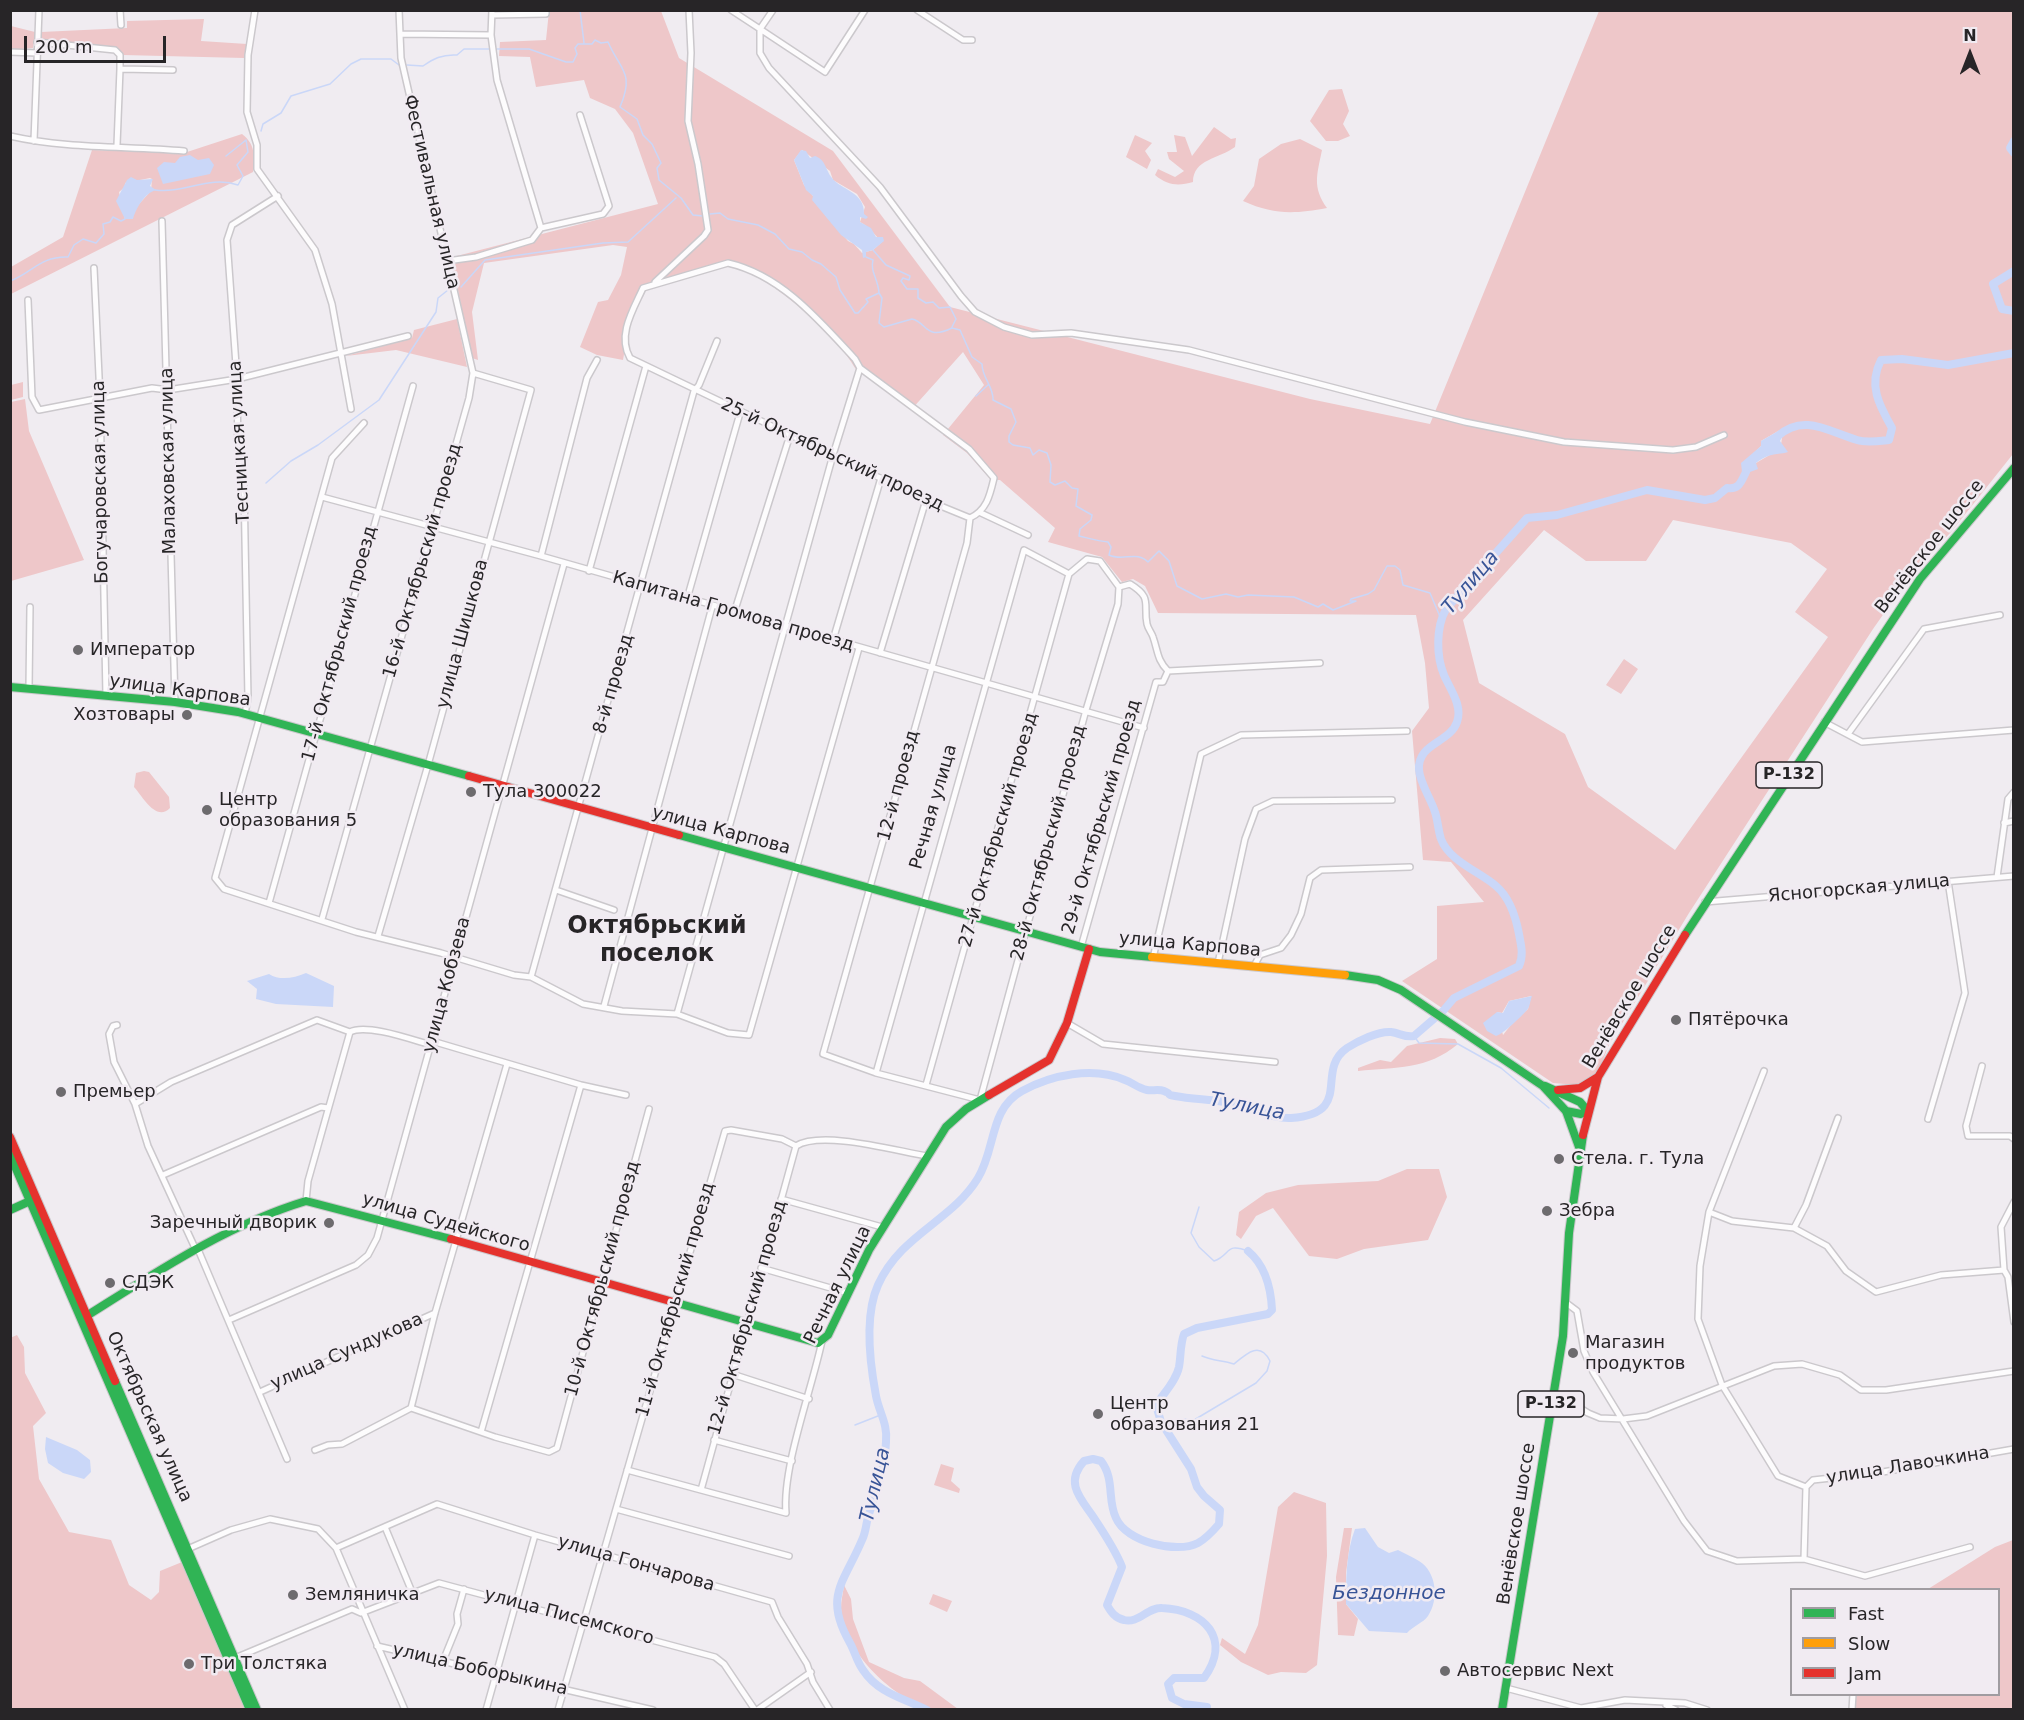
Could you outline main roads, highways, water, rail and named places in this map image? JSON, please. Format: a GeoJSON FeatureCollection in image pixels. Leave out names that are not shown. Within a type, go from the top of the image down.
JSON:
{"type":"FeatureCollection","features":[{"type":"Feature","properties":{"kind":"main road","name":"Венёвское шоссе"},"geometry":{"type":"LineString","coordinates":[[1502,1710],[1553,1392],[1565,1302],[1569,1233],[1587,1110],[1598,1077],[1705,902],[1920,579],[2013,468]]}},
{"type":"Feature","properties":{"kind":"main road","name":"улица Карпова"},"geometry":{"type":"LineString","coordinates":[[10,687],[175,702],[262,718],[1085,948],[1153,958],[1365,977],[1390,984],[1422,1003],[1544,1086]]}},
{"type":"Feature","properties":{"kind":"main road","name":"29-й Октябрьский проезд"},"geometry":{"type":"LineString","coordinates":[[980,1100],[1049,1060],[1067,1023],[1085,948]]}},
{"type":"Feature","properties":{"kind":"main road"},"geometry":{"type":"LineString","coordinates":[[1554,1089],[1580,1088],[1598,1077]]}},
{"type":"Feature","properties":{"kind":"main road"},"geometry":{"type":"LineString","coordinates":[[1544,1086],[1581,1102],[1587,1110],[1581,1114],[1566,1111]]}},
{"type":"Feature","properties":{"kind":"main road"},"geometry":{"type":"LineString","coordinates":[[1544,1086],[1566,1111],[1578,1136],[1580,1158]]}},
{"type":"Feature","properties":{"kind":"main road","name":"Речная улица"},"geometry":{"type":"LineString","coordinates":[[822,1341],[828,1335],[882,1227],[946,1127],[980,1100]]}},
{"type":"Feature","properties":{"kind":"main road","name":"Октябрьская улица"},"geometry":{"type":"LineString","coordinates":[[10,1137],[34,1199],[250,1710]]}},
{"type":"Feature","properties":{"kind":"main road","name":"Октябрьская улица"},"geometry":{"type":"LineString","coordinates":[[10,1155],[34,1199]]}},
{"type":"Feature","properties":{"kind":"main road"},"geometry":{"type":"LineString","coordinates":[[10,1210],[34,1199]]}},
{"type":"Feature","properties":{"kind":"main road","name":"улица Судейского"},"geometry":{"type":"LineString","coordinates":[[85,1317],[196,1247],[283,1208],[306,1201],[382,1220],[812,1342],[822,1341]]}},
{"type":"Feature","properties":{"kind":"main road","name":"Октябрьская улица"},"geometry":{"type":"LineString","coordinates":[[85,1317],[190,1548],[257,1710]]}},
{"type":"Feature","properties":{"kind":"water"},"geometry":{"type":"Polygon","coordinates":[[[801,150],[806,151],[810,158],[815,156],[821,160],[836,182],[857,196],[861,201],[864,214],[868,217],[866,219],[860,217],[860,222],[871,228],[876,237],[883,237],[884,241],[873,250],[866,252],[866,257],[863,258],[862,250],[841,235],[812,200],[813,196],[806,190],[794,160],[801,150]]]}},
{"type":"Feature","properties":{"kind":"water"},"geometry":{"type":"Polygon","coordinates":[[[190,155],[198,160],[209,158],[214,165],[210,174],[163,184],[157,168],[164,162],[175,163],[180,157],[190,155]]]}},
{"type":"Feature","properties":{"kind":"water"},"geometry":{"type":"Polygon","coordinates":[[[131,177],[137,180],[153,179],[150,186],[156,190],[142,201],[133,219],[125,219],[116,201],[127,180],[131,177]]]}},
{"type":"Feature","properties":{"kind":"water"},"geometry":{"type":"Polygon","coordinates":[[[1780,430],[1785,430],[1780,441],[1788,452],[1769,456],[1756,463],[1758,469],[1750,472],[1743,481],[1741,463],[1761,446],[1761,441],[1780,430]]]}},
{"type":"Feature","properties":{"kind":"water"},"geometry":{"type":"Polygon","coordinates":[[[306,973],[334,986],[333,1007],[276,1004],[256,999],[257,989],[247,981],[269,974],[278,978],[287,978],[306,973]]]}},
{"type":"Feature","properties":{"kind":"water"},"geometry":{"type":"Polygon","coordinates":[[[1532,996],[1528,1009],[1507,1029],[1496,1036],[1487,1031],[1483,1023],[1497,1012],[1503,1013],[1509,1001],[1532,996]]]}},
{"type":"Feature","properties":{"kind":"water"},"geometry":{"type":"Polygon","coordinates":[[[46,1437],[77,1450],[90,1460],[91,1472],[84,1479],[63,1473],[48,1463],[45,1449],[46,1437]]]}},
{"type":"Feature","properties":{"kind":"water","name":"Бездонное"},"geometry":{"type":"Polygon","coordinates":[[[1365,1528],[1378,1547],[1389,1553],[1398,1550],[1417,1560],[1425,1566],[1433,1579],[1435,1594],[1432,1609],[1426,1618],[1407,1633],[1369,1631],[1346,1604],[1347,1566],[1352,1538],[1355,1529],[1365,1528]]]}},
{"type":"Feature","properties":{"kind":"waterway"},"geometry":{"type":"LineString","coordinates":[[580,10],[584,43]]}},
{"type":"Feature","properties":{"kind":"waterway"},"geometry":{"type":"LineString","coordinates":[[494,49],[529,49],[566,62],[573,62],[577,54],[575,48],[578,44],[592,44],[595,40],[601,43],[608,42],[626,78],[620,107],[637,119],[643,135],[652,144],[661,163],[657,168],[659,180],[681,198],[693,215],[703,216]]}},
{"type":"Feature","properties":{"kind":"waterway"},"geometry":{"type":"LineString","coordinates":[[407,65],[423,66],[447,55],[457,55],[464,49],[491,49]]}},
{"type":"Feature","properties":{"kind":"waterway"},"geometry":{"type":"LineString","coordinates":[[261,131],[263,124],[281,113],[291,96],[330,84],[351,64],[361,59],[391,59],[399,65]]}},
{"type":"Feature","properties":{"kind":"waterway"},"geometry":{"type":"LineString","coordinates":[[226,156],[246,140]]}},
{"type":"Feature","properties":{"kind":"waterway"},"geometry":{"type":"LineString","coordinates":[[155,190],[176,190],[217,182],[238,185],[243,176],[237,165],[248,152],[246,140]]}},
{"type":"Feature","properties":{"kind":"waterway","name":"Тулица"},"geometry":{"type":"LineString","coordinates":[[2014,141],[2010,148],[2014,153]]}},
{"type":"Feature","properties":{"kind":"waterway"},"geometry":{"type":"LineString","coordinates":[[461,287],[485,260],[603,243],[628,242],[676,198]]}},
{"type":"Feature","properties":{"kind":"waterway"},"geometry":{"type":"LineString","coordinates":[[710,214],[720,213],[728,219],[758,225],[775,234],[789,249],[802,252],[821,264],[836,277],[840,290],[855,313],[858,313],[868,302],[866,299],[879,293],[882,298],[879,323],[884,327],[912,319],[931,332],[952,328],[960,330],[972,357],[982,364],[993,400],[1011,409],[1016,422],[1009,436],[1009,442],[1030,448],[1033,455],[1039,450],[1047,453],[1051,465],[1050,482],[1055,485],[1065,481],[1072,488],[1078,489],[1076,506],[1092,515],[1091,520],[1080,529],[1079,536],[1108,542],[1111,547],[1109,555],[1114,557],[1135,556],[1148,562],[1159,551],[1169,561],[1177,586],[1202,599],[1226,594],[1238,597],[1248,595],[1294,597],[1318,607],[1323,604],[1333,610],[1356,601],[1350,601],[1374,590],[1387,566],[1395,566],[1400,570],[1403,585],[1430,593],[1441,619]]}},
{"type":"Feature","properties":{"kind":"waterway"},"geometry":{"type":"LineString","coordinates":[[10,281],[50,259],[68,257],[74,245],[83,239],[96,243],[104,234],[103,224],[110,222],[113,217],[121,221],[125,219]]}},
{"type":"Feature","properties":{"kind":"waterway"},"geometry":{"type":"LineString","coordinates":[[873,250],[886,265],[910,276],[909,280],[903,278],[901,281],[907,289],[918,289],[918,298],[926,303],[933,302],[939,308],[950,307],[956,319],[952,327]]}},
{"type":"Feature","properties":{"kind":"waterway"},"geometry":{"type":"LineString","coordinates":[[866,257],[873,260],[879,293]]}},
{"type":"Feature","properties":{"kind":"waterway","name":"Тулица"},"geometry":{"type":"LineString","coordinates":[[2014,271],[1993,284],[2002,309],[2014,311]]}},
{"type":"Feature","properties":{"kind":"waterway"},"geometry":{"type":"LineString","coordinates":[[266,483],[291,461],[318,445],[379,400],[436,312],[438,298],[448,290]]}},
{"type":"Feature","properties":{"kind":"waterway","name":"Тулица"},"geometry":{"type":"LineString","coordinates":[[1778,436],[1788,429],[1807,425],[1817,426],[1861,441],[1889,440],[1892,428],[1879,403],[1875,386],[1877,369],[1881,360],[1902,359],[1948,365],[2014,353]]}},
{"type":"Feature","properties":{"kind":"waterway"},"geometry":{"type":"LineString","coordinates":[[976,396],[988,385]]}},
{"type":"Feature","properties":{"kind":"waterway","name":"Тулица"},"geometry":{"type":"LineString","coordinates":[[927,1710],[884,1690],[869,1678],[859,1664],[838,1613],[839,1590],[864,1534],[884,1461],[886,1429],[876,1396],[870,1325],[874,1297],[888,1268],[913,1240],[955,1206],[967,1193],[984,1167],[998,1119],[1004,1108],[1011,1099],[1033,1085],[1072,1074],[1099,1074],[1113,1076],[1147,1090],[1162,1090],[1175,1096],[1231,1103],[1278,1117],[1291,1118],[1310,1115],[1322,1108],[1328,1100],[1333,1068],[1338,1057],[1347,1048],[1380,1033],[1391,1032],[1414,1036],[1443,1011],[1454,998],[1519,966],[1522,954],[1521,942],[1508,902],[1496,886],[1458,860],[1445,847],[1435,812],[1420,775],[1420,761],[1423,754],[1448,735],[1457,722],[1458,716],[1457,704],[1441,667],[1438,651],[1440,624],[1446,609],[1527,518],[1557,515],[1647,490],[1705,500],[1715,498],[1727,488],[1737,486],[1746,472]]}},
{"type":"Feature","properties":{"kind":"waterway"},"geometry":{"type":"LineString","coordinates":[[1414,1036],[1419,1043],[1458,1044],[1501,1068],[1549,1108]]}},
{"type":"Feature","properties":{"kind":"waterway"},"geometry":{"type":"LineString","coordinates":[[1199,1207],[1191,1233],[1199,1247],[1214,1261],[1235,1248],[1248,1251]]}},
{"type":"Feature","properties":{"kind":"waterway"},"geometry":{"type":"LineString","coordinates":[[1207,1707],[1184,1704],[1172,1698],[1168,1684],[1174,1678],[1204,1678],[1212,1664],[1215,1651],[1210,1629],[1191,1614],[1177,1610],[1157,1608],[1129,1621],[1118,1618],[1112,1612],[1107,1605],[1122,1567],[1110,1542],[1080,1497],[1075,1477],[1084,1461],[1093,1459],[1101,1461],[1110,1482],[1113,1511],[1116,1518],[1130,1534],[1153,1544],[1189,1546],[1204,1539],[1219,1524],[1220,1510],[1197,1487],[1191,1469],[1161,1422],[1156,1405],[1173,1382],[1177,1372],[1184,1334],[1197,1328],[1268,1314],[1272,1310],[1263,1270],[1248,1251]]}},
{"type":"Feature","properties":{"kind":"waterway"},"geometry":{"type":"LineString","coordinates":[[1166,1428],[1182,1419],[1194,1420],[1256,1383],[1267,1371],[1270,1361],[1262,1351],[1258,1350],[1248,1353],[1234,1364],[1202,1356]]}},
{"type":"Feature","properties":{"kind":"waterway"},"geometry":{"type":"LineString","coordinates":[[855,1425],[883,1414]]}},
{"type":"Feature","properties":{"kind":"place","name":"Император"},"geometry":{"type":"Point","coordinates":[78,650]}},
{"type":"Feature","properties":{"kind":"place","name":"Хозтовары"},"geometry":{"type":"Point","coordinates":[187,715]}},
{"type":"Feature","properties":{"kind":"place","name":"Тула 300022"},"geometry":{"type":"Point","coordinates":[471,792]}},
{"type":"Feature","properties":{"kind":"place","name":"Центр образования 5"},"geometry":{"type":"Point","coordinates":[207,810]}},
{"type":"Feature","properties":{"kind":"place","name":"Пятёрочка"},"geometry":{"type":"Point","coordinates":[1676,1020]}},
{"type":"Feature","properties":{"kind":"place","name":"Премьер"},"geometry":{"type":"Point","coordinates":[61,1092]}},
{"type":"Feature","properties":{"kind":"place","name":"Стела. г. Тула"},"geometry":{"type":"Point","coordinates":[1559,1159]}},
{"type":"Feature","properties":{"kind":"place","name":"Зебра"},"geometry":{"type":"Point","coordinates":[1547,1211]}},
{"type":"Feature","properties":{"kind":"place","name":"Заречный дворик"},"geometry":{"type":"Point","coordinates":[329,1223]}},
{"type":"Feature","properties":{"kind":"place","name":"СДЭК"},"geometry":{"type":"Point","coordinates":[110,1283]}},
{"type":"Feature","properties":{"kind":"place","name":"Магазин продуктов"},"geometry":{"type":"Point","coordinates":[1573,1353]}},
{"type":"Feature","properties":{"kind":"place","name":"Центр образования 21"},"geometry":{"type":"Point","coordinates":[1098,1414]}},
{"type":"Feature","properties":{"kind":"place","name":"Земляничка"},"geometry":{"type":"Point","coordinates":[293,1595]}},
{"type":"Feature","properties":{"kind":"place","name":"Три Толстяка"},"geometry":{"type":"Point","coordinates":[189,1664]}},
{"type":"Feature","properties":{"kind":"place","name":"Автосервис Next"},"geometry":{"type":"Point","coordinates":[1445,1671]}},
{"type":"Feature","properties":{"kind":"district","name":"Октябрьский поселок"},"geometry":{"type":"Point","coordinates":[657,941]}}]}
